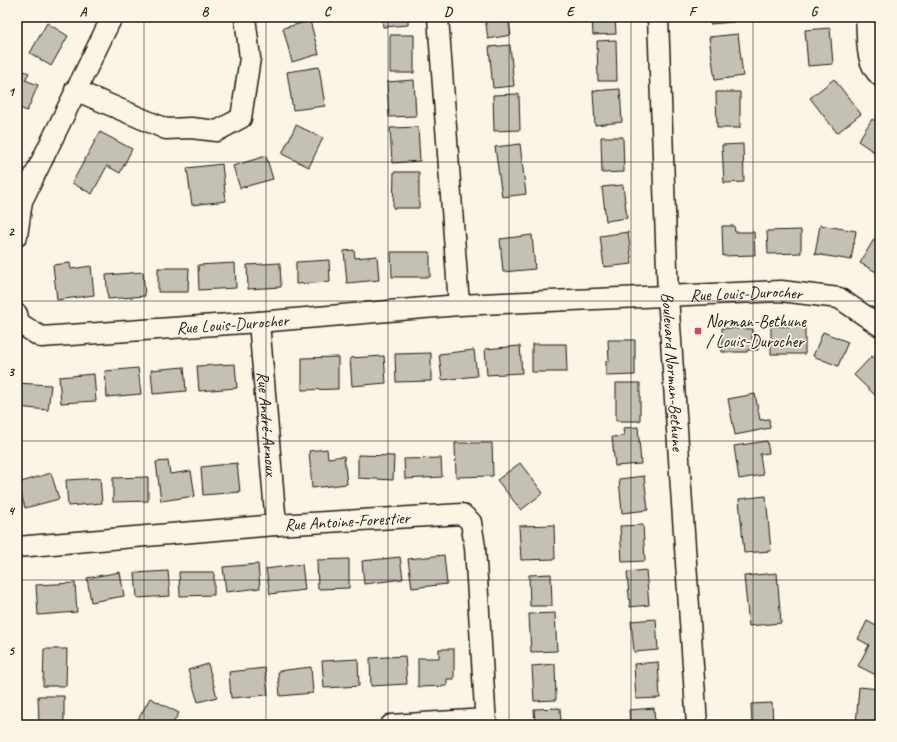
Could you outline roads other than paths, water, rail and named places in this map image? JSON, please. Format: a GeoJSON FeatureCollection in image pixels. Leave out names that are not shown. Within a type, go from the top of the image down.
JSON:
{"type":"FeatureCollection","features":[{"type":"Feature","properties":{"kind":"street"},"geometry":{"type":"LineString","coordinates":[[17,236],[22,201],[112,17]]}},
{"type":"Feature","properties":{"kind":"street"},"geometry":{"type":"LineString","coordinates":[[75,90],[166,129],[192,128],[218,131],[241,118],[250,58],[245,17]]}},
{"type":"Feature","properties":{"kind":"street"},"geometry":{"type":"LineString","coordinates":[[438,17],[459,305]]}},
{"type":"Feature","properties":{"kind":"street","name":"Boulevard Norman-Bethune"},"geometry":{"type":"LineString","coordinates":[[658,17],[668,296],[697,725]]}},
{"type":"Feature","properties":{"kind":"street"},"geometry":{"type":"LineString","coordinates":[[866,17],[870,61],[874,70],[880,76]]}},
{"type":"Feature","properties":{"kind":"street","name":"Rue Louis-Durocher"},"geometry":{"type":"LineString","coordinates":[[17,314],[19,323],[41,337],[259,322],[459,305],[781,291],[839,298],[880,326]]}},
{"type":"Feature","properties":{"kind":"street","name":"Rue André-Arnoux"},"geometry":{"type":"LineString","coordinates":[[259,322],[276,525]]}},
{"type":"Feature","properties":{"kind":"street","name":"Rue Antoine-Forestier"},"geometry":{"type":"LineString","coordinates":[[17,547],[276,525],[462,514],[471,522],[475,547],[486,722]]}},
{"type":"Feature","properties":{"kind":"street"},"geometry":{"type":"LineString","coordinates":[[391,725],[486,722]]}},
{"type":"Feature","properties":{"kind":"place","name":"Norman-Bethune / Louis-Durocher"},"geometry":{"type":"Point","coordinates":[698,331]}}]}
